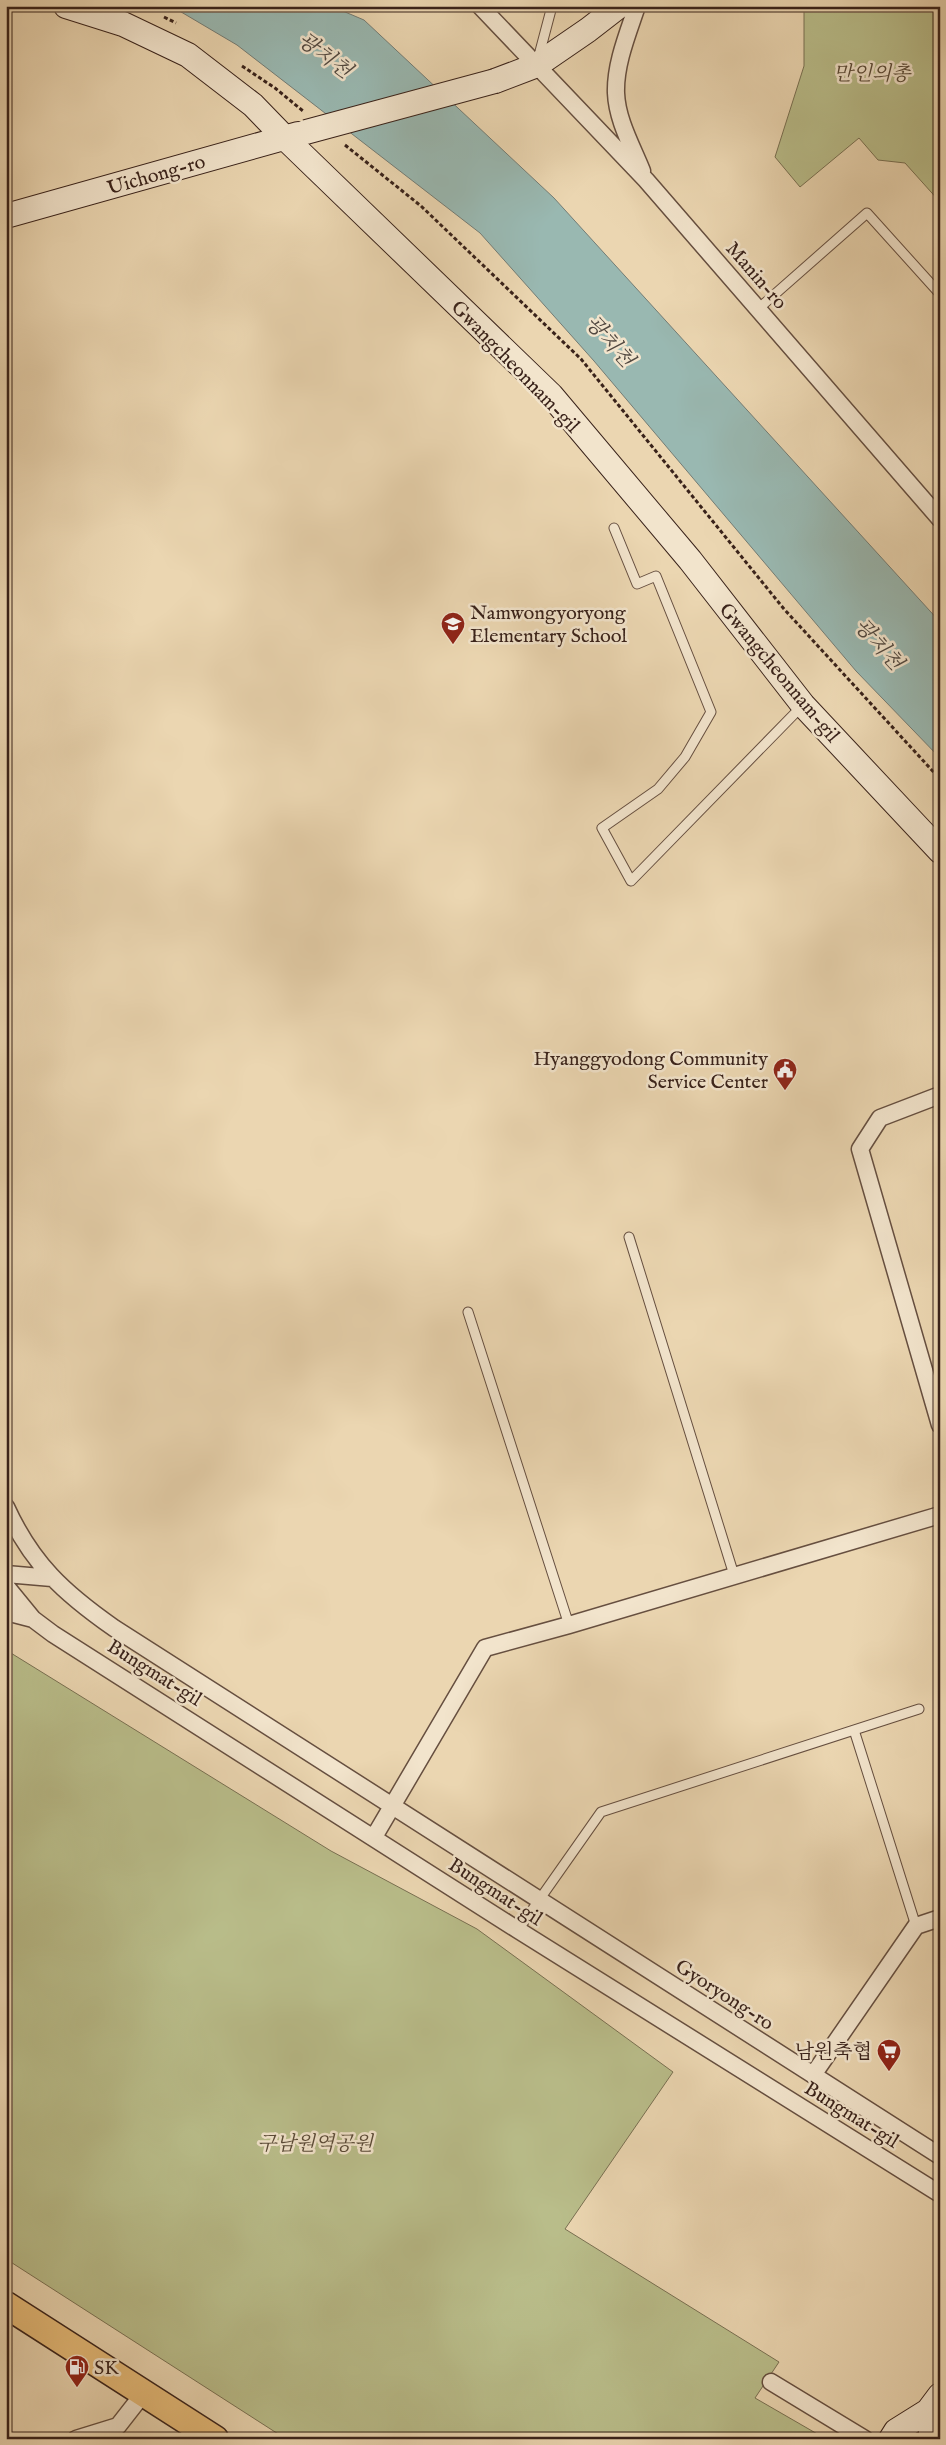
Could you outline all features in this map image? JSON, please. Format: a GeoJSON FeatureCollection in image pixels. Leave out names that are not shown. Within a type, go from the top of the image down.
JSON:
{"type":"FeatureCollection","features":[{"type":"Feature","properties":{"kind":"main road"},"geometry":{"type":"LineString","coordinates":[[6,2305],[215,2439]]}},
{"type":"Feature","properties":{"kind":"street","name":"Gwangcheonnam-gil"},"geometry":{"type":"LineString","coordinates":[[66,6],[122,24],[188,54],[254,105],[298,127],[550,395],[690,560],[803,705],[940,850]]}},
{"type":"Feature","properties":{"kind":"street","name":"Manin-ro"},"geometry":{"type":"LineString","coordinates":[[480,6],[646,180],[940,519]]}},
{"type":"Feature","properties":{"kind":"street"},"geometry":{"type":"LineString","coordinates":[[537,64],[588,30],[619,6]]}},
{"type":"Feature","properties":{"kind":"street"},"geometry":{"type":"LineString","coordinates":[[637,6],[620,64],[616,94],[623,126],[646,180]]}},
{"type":"Feature","properties":{"kind":"street","name":"Uichong-ro"},"geometry":{"type":"LineString","coordinates":[[6,216],[298,127],[495,81],[537,64]]}},
{"type":"Feature","properties":{"kind":"street"},"geometry":{"type":"LineString","coordinates":[[940,1095],[880,1118],[860,1149],[940,1425]]}},
{"type":"Feature","properties":{"kind":"street","name":"Bungmat-gil"},"geometry":{"type":"LineString","coordinates":[[6,1507],[35,1557],[52,1578],[74,1599],[114,1628],[538,1899]]}},
{"type":"Feature","properties":{"kind":"street"},"geometry":{"type":"LineString","coordinates":[[374,1837],[394,1806],[485,1648],[568,1626],[940,1515]]}},
{"type":"Feature","properties":{"kind":"street"},"geometry":{"type":"LineString","coordinates":[[6,1574],[52,1578]]}},
{"type":"Feature","properties":{"kind":"street","name":"Bungmat-gil"},"geometry":{"type":"LineString","coordinates":[[6,1586],[33,1619]]}},
{"type":"Feature","properties":{"kind":"street","name":"Bungmat-gil"},"geometry":{"type":"LineString","coordinates":[[6,1612],[33,1619],[518,1930],[940,2194]]}},
{"type":"Feature","properties":{"kind":"street","name":"Gyoryong-ro"},"geometry":{"type":"LineString","coordinates":[[538,1899],[940,2156]]}},
{"type":"Feature","properties":{"kind":"street"},"geometry":{"type":"LineString","coordinates":[[813,2075],[916,1926],[940,1918]]}},
{"type":"Feature","properties":{"kind":"street"},"geometry":{"type":"LineString","coordinates":[[771,2382],[866,2439]]}},
{"type":"Feature","properties":{"kind":"street"},"geometry":{"type":"LineString","coordinates":[[76,2439],[120,2432],[143,2394]]}},
{"type":"Feature","properties":{"kind":"street"},"geometry":{"type":"LineString","coordinates":[[891,2439],[896,2431],[934,2403]]}},
{"type":"Feature","properties":{"kind":"street"},"geometry":{"type":"LineString","coordinates":[[932,2439],[934,2403]]}},
{"type":"Feature","properties":{"kind":"lane"},"geometry":{"type":"LineString","coordinates":[[537,64],[552,6]]}},
{"type":"Feature","properties":{"kind":"lane"},"geometry":{"type":"LineString","coordinates":[[758,309],[867,213],[940,294]]}},
{"type":"Feature","properties":{"kind":"lane"},"geometry":{"type":"LineString","coordinates":[[614,528],[637,584],[656,576],[711,712],[685,757],[658,789],[602,828],[631,881],[803,705]]}},
{"type":"Feature","properties":{"kind":"lane"},"geometry":{"type":"LineString","coordinates":[[629,1237],[734,1575]]}},
{"type":"Feature","properties":{"kind":"lane"},"geometry":{"type":"LineString","coordinates":[[468,1312],[568,1626]]}},
{"type":"Feature","properties":{"kind":"lane"},"geometry":{"type":"LineString","coordinates":[[518,1930],[538,1899],[602,1812],[919,1709]]}},
{"type":"Feature","properties":{"kind":"lane"},"geometry":{"type":"LineString","coordinates":[[854,1730],[916,1926]]}},
{"type":"Feature","properties":{"kind":"path"},"geometry":{"type":"LineString","coordinates":[[155,14],[179,25]]}},
{"type":"Feature","properties":{"kind":"path"},"geometry":{"type":"LineString","coordinates":[[235,62],[275,88],[298,127]]}},
{"type":"Feature","properties":{"kind":"path"},"geometry":{"type":"LineString","coordinates":[[341,142],[421,206],[580,359],[784,608],[940,780]]}},
{"type":"Feature","properties":{"kind":"green space","name":"만인의총"},"geometry":{"type":"Polygon","coordinates":[[[804,6],[940,6],[940,202],[905,163],[878,160],[859,138],[800,187],[775,157],[804,66],[804,6]]]}},
{"type":"Feature","properties":{"kind":"green space","name":"구남원역공원"},"geometry":{"type":"Polygon","coordinates":[[[6,1650],[331,1851],[477,1929],[673,2072],[565,2229],[779,2362],[755,2398],[826,2439],[286,2439],[6,2259],[6,1650]]]}},
{"type":"Feature","properties":{"kind":"water","name":"광치천"},"geometry":{"type":"Polygon","coordinates":[[[171,6],[331,6],[364,20],[554,198],[940,622],[940,758],[856,671],[594,361],[480,233],[237,45],[171,6]]]}},
{"type":"Feature","properties":{"kind":"place","name":"Namwongyoryong Elementary School"},"geometry":{"type":"Point","coordinates":[453,645]}},
{"type":"Feature","properties":{"kind":"place","name":"Hyanggyodong Community Service Center"},"geometry":{"type":"Point","coordinates":[785,1091]}},
{"type":"Feature","properties":{"kind":"place","name":"남원축협"},"geometry":{"type":"Point","coordinates":[889,2072]}},
{"type":"Feature","properties":{"kind":"place","name":"SK"},"geometry":{"type":"Point","coordinates":[77,2388]}}]}
